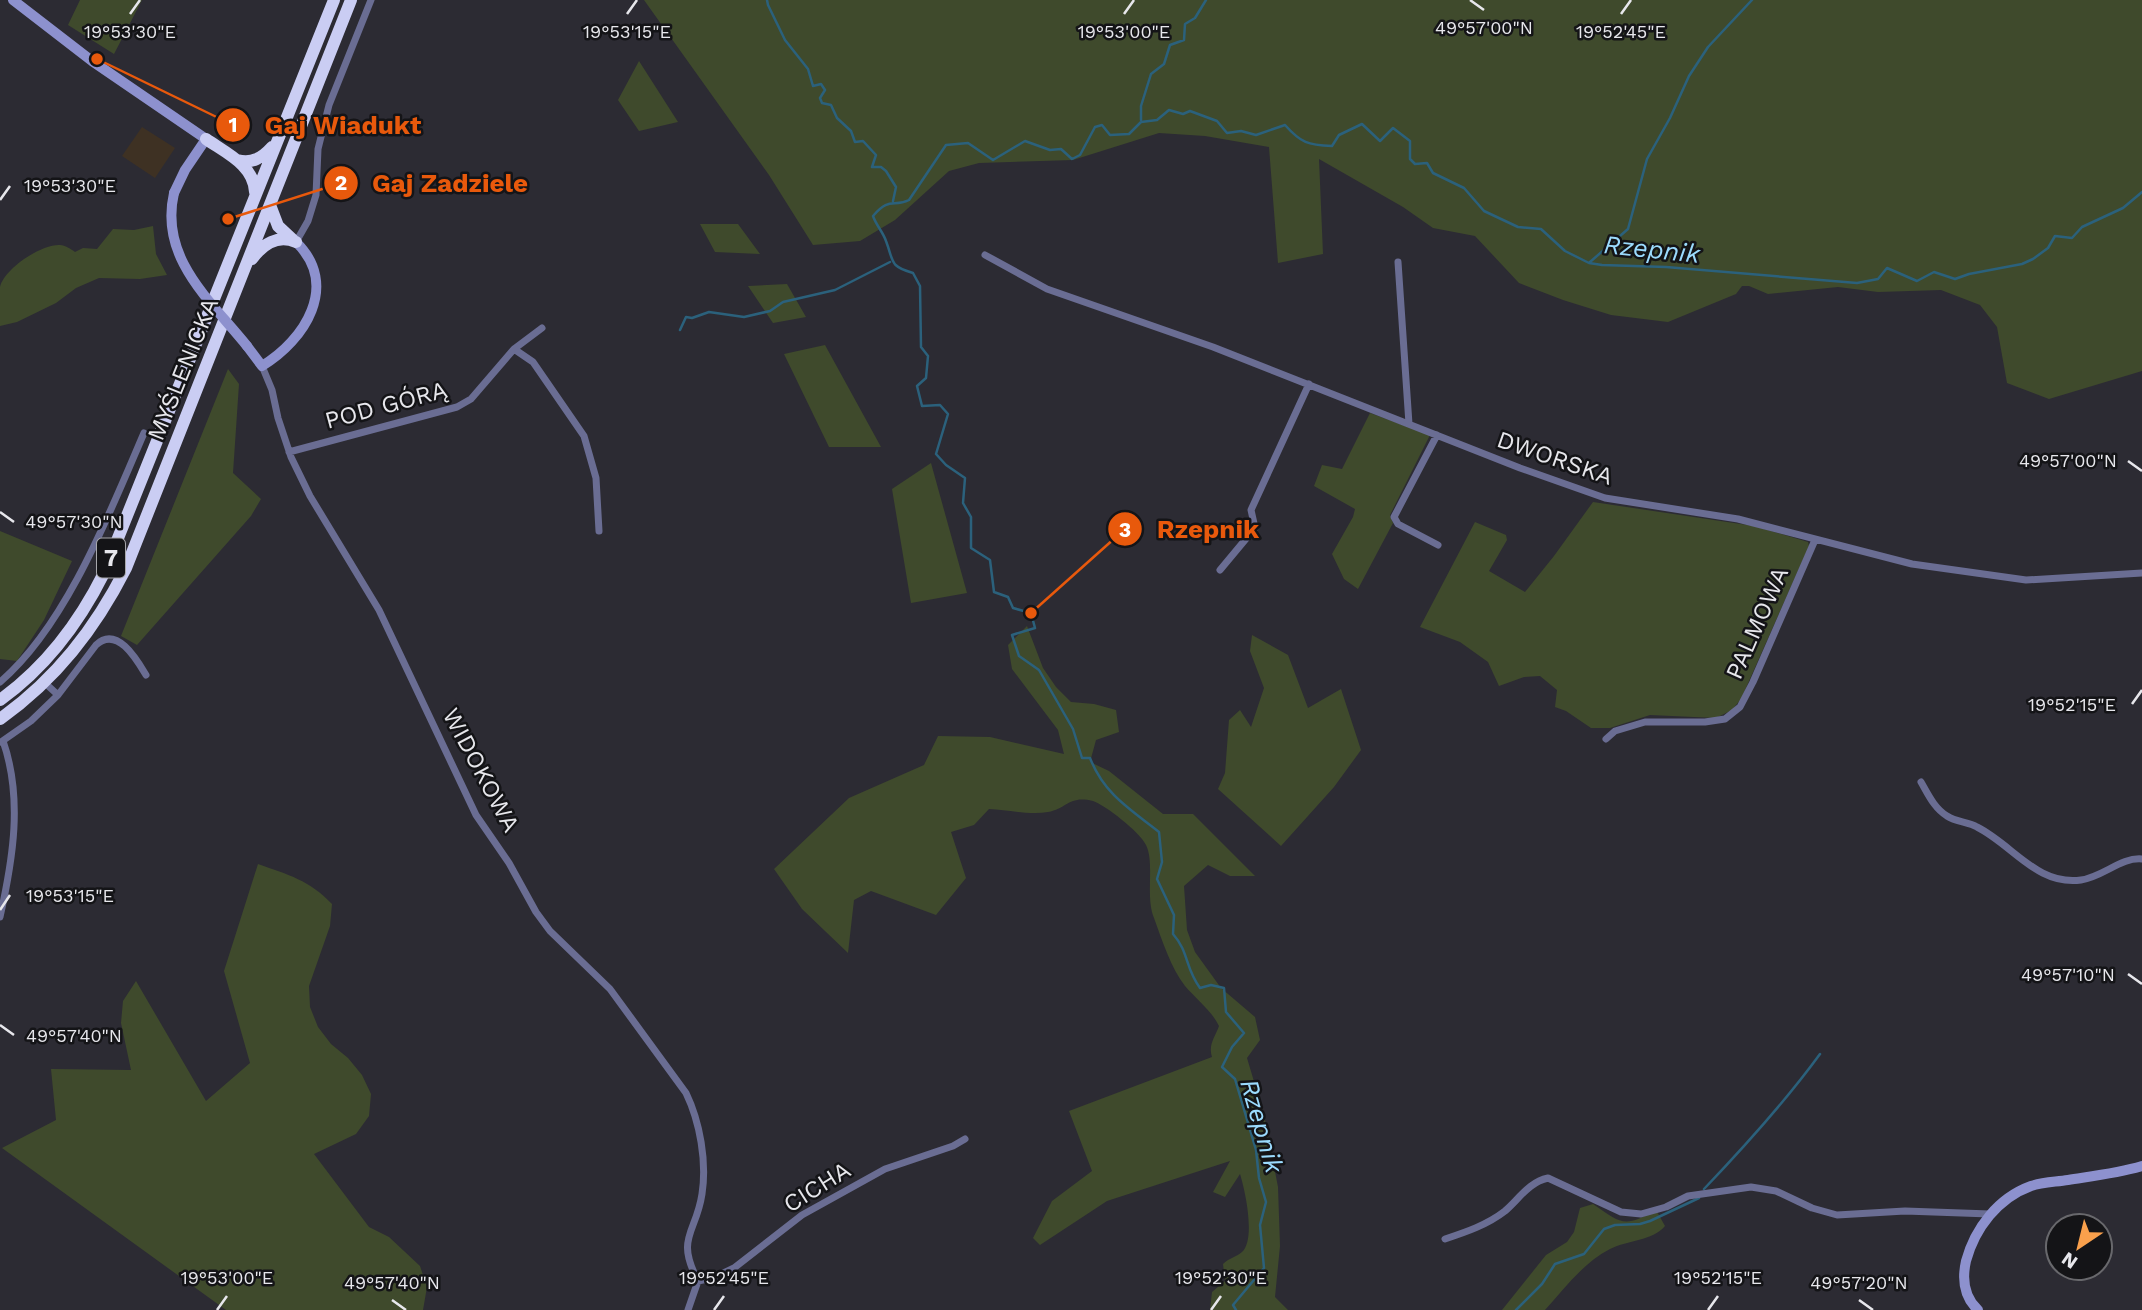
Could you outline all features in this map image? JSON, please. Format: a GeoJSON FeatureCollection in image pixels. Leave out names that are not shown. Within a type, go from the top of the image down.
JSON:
{"type":"FeatureCollection","features":[{"type":"Feature","properties":{"kind":"highway","name":"MYŚLENICKA"},"geometry":{"type":"LineString","coordinates":[[0,700],[51,654],[92,598],[125,527],[334,0]]}},
{"type":"Feature","properties":{"kind":"highway","name":"MYŚLENICKA"},"geometry":{"type":"LineString","coordinates":[[0,719],[45,683],[86,636],[126,568],[351,0]]}},
{"type":"Feature","properties":{"kind":"highway"},"geometry":{"type":"LineString","coordinates":[[205,139],[236,160],[254,179],[255,199]]}},
{"type":"Feature","properties":{"kind":"highway"},"geometry":{"type":"LineString","coordinates":[[236,160],[255,160],[264,155],[278,139]]}},
{"type":"Feature","properties":{"kind":"highway"},"geometry":{"type":"LineString","coordinates":[[270,205],[278,226],[296,242]]}},
{"type":"Feature","properties":{"kind":"highway"},"geometry":{"type":"LineString","coordinates":[[246,267],[269,242],[285,238],[296,242]]}},
{"type":"Feature","properties":{"kind":"street"},"geometry":{"type":"LineString","coordinates":[[13,0],[92,61],[205,139],[174,193],[171,230],[179,258],[194,281],[262,366],[297,334],[316,299],[314,268],[309,256],[296,242],[308,221],[316,195],[318,149],[329,105],[371,0]]}},
{"type":"Feature","properties":{"kind":"street","name":"DWORSKA"},"geometry":{"type":"LineString","coordinates":[[985,255],[1047,289],[1213,347],[1524,470],[1605,498],[1738,519],[1912,564],[2026,580],[2142,573]]}},
{"type":"Feature","properties":{"kind":"street"},"geometry":{"type":"LineString","coordinates":[[1398,262],[1409,424]]}},
{"type":"Feature","properties":{"kind":"street","name":"POD GÓRĄ"},"geometry":{"type":"LineString","coordinates":[[289,452],[457,407],[471,399],[514,349],[542,328]]}},
{"type":"Feature","properties":{"kind":"street"},"geometry":{"type":"LineString","coordinates":[[514,349],[533,362],[584,436],[596,478],[599,531]]}},
{"type":"Feature","properties":{"kind":"street","name":"WIDOKOWA"},"geometry":{"type":"LineString","coordinates":[[262,366],[272,390],[289,452],[310,496],[379,610],[476,815],[509,863],[536,912],[550,930],[610,989],[686,1093],[698,1126],[705,1178],[702,1198],[687,1237],[686,1249],[690,1266],[698,1281]]}},
{"type":"Feature","properties":{"kind":"street"},"geometry":{"type":"LineString","coordinates":[[1220,570],[1255,528],[1251,510],[1310,384]]}},
{"type":"Feature","properties":{"kind":"street"},"geometry":{"type":"LineString","coordinates":[[0,682],[33,649],[49,626],[107,519],[144,433]]}},
{"type":"Feature","properties":{"kind":"street"},"geometry":{"type":"LineString","coordinates":[[1437,435],[1394,517],[1398,524],[1438,545]]}},
{"type":"Feature","properties":{"kind":"street","name":"PALMOWA"},"geometry":{"type":"LineString","coordinates":[[1606,739],[1615,731],[1645,722],[1706,722],[1726,719],[1740,707],[1754,682],[1815,540]]}},
{"type":"Feature","properties":{"kind":"street"},"geometry":{"type":"LineString","coordinates":[[0,917],[13,851],[13,783],[1,741],[31,721],[58,695],[96,645],[103,640],[112,640],[127,647],[146,674]]}},
{"type":"Feature","properties":{"kind":"street"},"geometry":{"type":"LineString","coordinates":[[45,683],[58,695]]}},
{"type":"Feature","properties":{"kind":"street"},"geometry":{"type":"LineString","coordinates":[[1921,782],[1935,805],[1946,816],[1977,827],[2039,872],[2060,880],[2091,878],[2133,858],[2142,859]]}},
{"type":"Feature","properties":{"kind":"street","name":"CICHA"},"geometry":{"type":"LineString","coordinates":[[698,1281],[713,1278],[734,1268],[802,1215],[875,1174],[965,1139]]}},
{"type":"Feature","properties":{"kind":"street"},"geometry":{"type":"LineString","coordinates":[[1978,1310],[1965,1291],[1964,1271],[1977,1232],[1990,1214],[2007,1199],[2032,1185],[2118,1173],[2142,1166]]}},
{"type":"Feature","properties":{"kind":"street"},"geometry":{"type":"LineString","coordinates":[[1445,1239],[1481,1227],[1506,1210],[1538,1180],[1548,1178],[1621,1212],[1641,1214],[1666,1207],[1688,1196],[1751,1187],[1776,1191],[1812,1208],[1837,1215],[1905,1211],[1990,1214]]}},
{"type":"Feature","properties":{"kind":"street"},"geometry":{"type":"LineString","coordinates":[[688,1310],[698,1281]]}},
{"type":"Feature","properties":{"kind":"shaded area"},"geometry":{"type":"Polygon","coordinates":[[[142,127],[175,148],[155,178],[122,156],[142,127]]]}},
{"type":"Feature","properties":{"kind":"green space"},"geometry":{"type":"Polygon","coordinates":[[[80,0],[142,0],[114,54],[68,25],[80,0]]]}},
{"type":"Feature","properties":{"kind":"green space"},"geometry":{"type":"Polygon","coordinates":[[[644,0],[2142,0],[2142,371],[2049,399],[2007,383],[1997,327],[1980,305],[1941,290],[1878,292],[1838,287],[1768,294],[1742,286],[1736,294],[1668,322],[1611,315],[1519,283],[1475,236],[1433,228],[1403,207],[1319,159],[1323,254],[1278,263],[1269,147],[1205,136],[1159,133],[1073,160],[979,163],[949,171],[895,220],[860,241],[813,245],[769,175],[644,0]]]}},
{"type":"Feature","properties":{"kind":"green space"},"geometry":{"type":"Polygon","coordinates":[[[639,61],[678,122],[639,131],[618,100],[639,61]]]}},
{"type":"Feature","properties":{"kind":"green space"},"geometry":{"type":"Polygon","coordinates":[[[700,224],[738,224],[760,254],[715,252],[700,224]]]}},
{"type":"Feature","properties":{"kind":"green space"},"geometry":{"type":"Polygon","coordinates":[[[153,226],[156,254],[167,275],[140,279],[99,278],[17,322],[0,326],[0,287],[8,273],[24,259],[52,246],[64,246],[75,252],[83,248],[97,249],[113,229],[134,230],[153,226]]]}},
{"type":"Feature","properties":{"kind":"green space"},"geometry":{"type":"Polygon","coordinates":[[[787,284],[806,317],[773,323],[748,286],[787,284]]]}},
{"type":"Feature","properties":{"kind":"green space"},"geometry":{"type":"Polygon","coordinates":[[[825,345],[881,447],[829,447],[784,354],[825,345]]]}},
{"type":"Feature","properties":{"kind":"green space"},"geometry":{"type":"Polygon","coordinates":[[[228,369],[239,384],[233,473],[261,499],[251,516],[137,645],[121,636],[228,369]]]}},
{"type":"Feature","properties":{"kind":"green space"},"geometry":{"type":"Polygon","coordinates":[[[1370,413],[1430,435],[1390,515],[1393,523],[1358,589],[1344,579],[1332,554],[1355,509],[1314,486],[1322,465],[1342,469],[1370,413]]]}},
{"type":"Feature","properties":{"kind":"green space"},"geometry":{"type":"Polygon","coordinates":[[[931,463],[967,593],[911,603],[892,489],[931,463]]]}},
{"type":"Feature","properties":{"kind":"green space"},"geometry":{"type":"Polygon","coordinates":[[[1593,502],[1754,526],[1808,542],[1809,546],[1741,699],[1732,710],[1716,718],[1650,715],[1610,728],[1591,728],[1555,707],[1557,690],[1540,676],[1524,677],[1499,686],[1488,662],[1460,642],[1420,627],[1475,522],[1506,535],[1507,540],[1489,571],[1525,592],[1593,502]]]}},
{"type":"Feature","properties":{"kind":"green space"},"geometry":{"type":"Polygon","coordinates":[[[0,531],[72,561],[44,620],[17,661],[0,659],[0,531]]]}},
{"type":"Feature","properties":{"kind":"green space"},"geometry":{"type":"Polygon","coordinates":[[[1027,626],[1043,668],[1071,702],[1116,710],[1119,732],[1096,740],[1090,762],[1109,771],[1163,814],[1193,814],[1255,876],[1230,876],[1208,865],[1184,886],[1187,930],[1195,952],[1221,988],[1255,1017],[1260,1040],[1247,1058],[1264,1115],[1278,1187],[1280,1246],[1275,1297],[1288,1310],[1210,1310],[1212,1292],[1225,1281],[1223,1264],[1242,1252],[1248,1237],[1248,1214],[1240,1174],[1225,1197],[1213,1192],[1230,1161],[1107,1201],[1040,1245],[1033,1238],[1052,1201],[1092,1171],[1069,1111],[1212,1057],[1211,1045],[1219,1026],[1185,986],[1171,962],[1151,909],[1149,852],[1130,826],[1093,801],[1085,800],[1073,801],[1055,810],[1041,813],[989,809],[974,825],[951,832],[966,878],[936,915],[871,891],[854,900],[848,953],[802,909],[774,869],[849,798],[924,765],[938,736],[990,737],[1064,754],[1058,730],[1012,669],[1008,645],[1027,626]]]}},
{"type":"Feature","properties":{"kind":"green space"},"geometry":{"type":"Polygon","coordinates":[[[1252,635],[1288,655],[1308,708],[1341,689],[1361,750],[1334,787],[1281,846],[1218,789],[1225,773],[1229,720],[1240,710],[1251,727],[1264,688],[1250,651],[1252,635]]]}},
{"type":"Feature","properties":{"kind":"green space"},"geometry":{"type":"Polygon","coordinates":[[[258,864],[307,884],[332,904],[330,926],[309,986],[310,1007],[318,1027],[362,1075],[371,1094],[369,1116],[356,1134],[314,1154],[369,1227],[389,1237],[420,1266],[427,1287],[423,1310],[226,1310],[2,1148],[56,1120],[51,1069],[131,1070],[121,1023],[123,1001],[136,981],[206,1101],[250,1063],[224,971],[258,864]]]}},
{"type":"Feature","properties":{"kind":"green space"},"geometry":{"type":"Polygon","coordinates":[[[1593,1204],[1623,1221],[1637,1219],[1656,1210],[1665,1226],[1653,1235],[1617,1246],[1591,1261],[1545,1310],[1502,1310],[1546,1255],[1567,1242],[1574,1232],[1580,1208],[1593,1204]]]}},
{"type":"Feature","properties":{"kind":"waterway"},"geometry":{"type":"LineString","coordinates":[[767,0],[785,40],[808,69],[813,86],[821,84],[825,90],[820,98],[822,103],[831,105],[837,118],[851,131],[855,142],[863,141],[876,155],[872,167],[881,167],[886,171],[896,187],[893,201]]}},
{"type":"Feature","properties":{"kind":"waterway"},"geometry":{"type":"LineString","coordinates":[[1141,120],[1141,106],[1151,74],[1164,64],[1170,45],[1184,40],[1185,24],[1195,18],[1206,0]]}},
{"type":"Feature","properties":{"kind":"waterway"},"geometry":{"type":"LineString","coordinates":[[1590,262],[1628,229],[1647,159],[1689,76],[1708,47],[1752,0]]}},
{"type":"Feature","properties":{"kind":"waterway","name":"Rzepnik"},"geometry":{"type":"LineString","coordinates":[[1236,1310],[1233,1305],[1264,1268],[1260,1225],[1266,1202],[1259,1178],[1256,1150],[1235,1079],[1222,1067],[1232,1047],[1244,1033],[1226,1012],[1224,988],[1211,985],[1200,988],[1182,947],[1173,934],[1174,915],[1157,879],[1162,862],[1159,832],[1110,791],[1090,758],[1082,758],[1073,729],[1039,670],[1019,656],[1012,635],[1035,628],[1031,613],[1013,608],[1008,597],[994,592],[990,560],[971,548],[971,517],[963,503],[965,478],[936,454],[948,414],[940,405],[922,406],[917,386],[926,378],[928,356],[921,347],[920,286],[913,273],[896,265],[873,216],[888,204],[909,200],[946,145],[968,143],[993,160],[1025,141],[1050,150],[1061,149],[1072,159],[1080,155],[1095,127],[1102,125],[1110,135],[1129,134],[1141,122],[1157,120],[1169,110],[1183,114],[1190,111],[1217,121],[1227,133],[1241,131],[1256,135],[1285,125],[1301,139],[1324,146],[1332,146],[1339,135],[1362,124],[1380,141],[1393,128],[1410,141],[1410,159],[1415,164],[1427,163],[1433,173],[1464,188],[1484,211],[1518,227],[1541,229],[1565,251],[1589,263],[1602,265],[1666,267],[1857,283],[1878,279],[1887,268],[1917,281],[1934,272],[1955,279],[2022,264],[2033,259],[2048,248],[2055,236],[2072,238],[2082,227],[2123,208],[2142,192]]}},
{"type":"Feature","properties":{"kind":"waterway"},"geometry":{"type":"LineString","coordinates":[[680,330],[686,317],[692,318],[709,312],[744,317],[770,311],[783,302],[835,290],[890,262]]}},
{"type":"Feature","properties":{"kind":"waterway"},"geometry":{"type":"LineString","coordinates":[[1704,1189],[1764,1123],[1820,1054]]}},
{"type":"Feature","properties":{"kind":"waterway"},"geometry":{"type":"LineString","coordinates":[[1516,1310],[1542,1284],[1555,1264],[1584,1254],[1604,1229],[1650,1221],[1699,1198]]}},
{"type":"Feature","properties":{"kind":"place","name":"Gaj Wiadukt"},"geometry":{"type":"Point","coordinates":[97,59]}},
{"type":"Feature","properties":{"kind":"place","name":"Gaj Zadziele"},"geometry":{"type":"Point","coordinates":[228,219]}},
{"type":"Feature","properties":{"kind":"place","name":"Rzepnik"},"geometry":{"type":"Point","coordinates":[1031,613]}}]}
